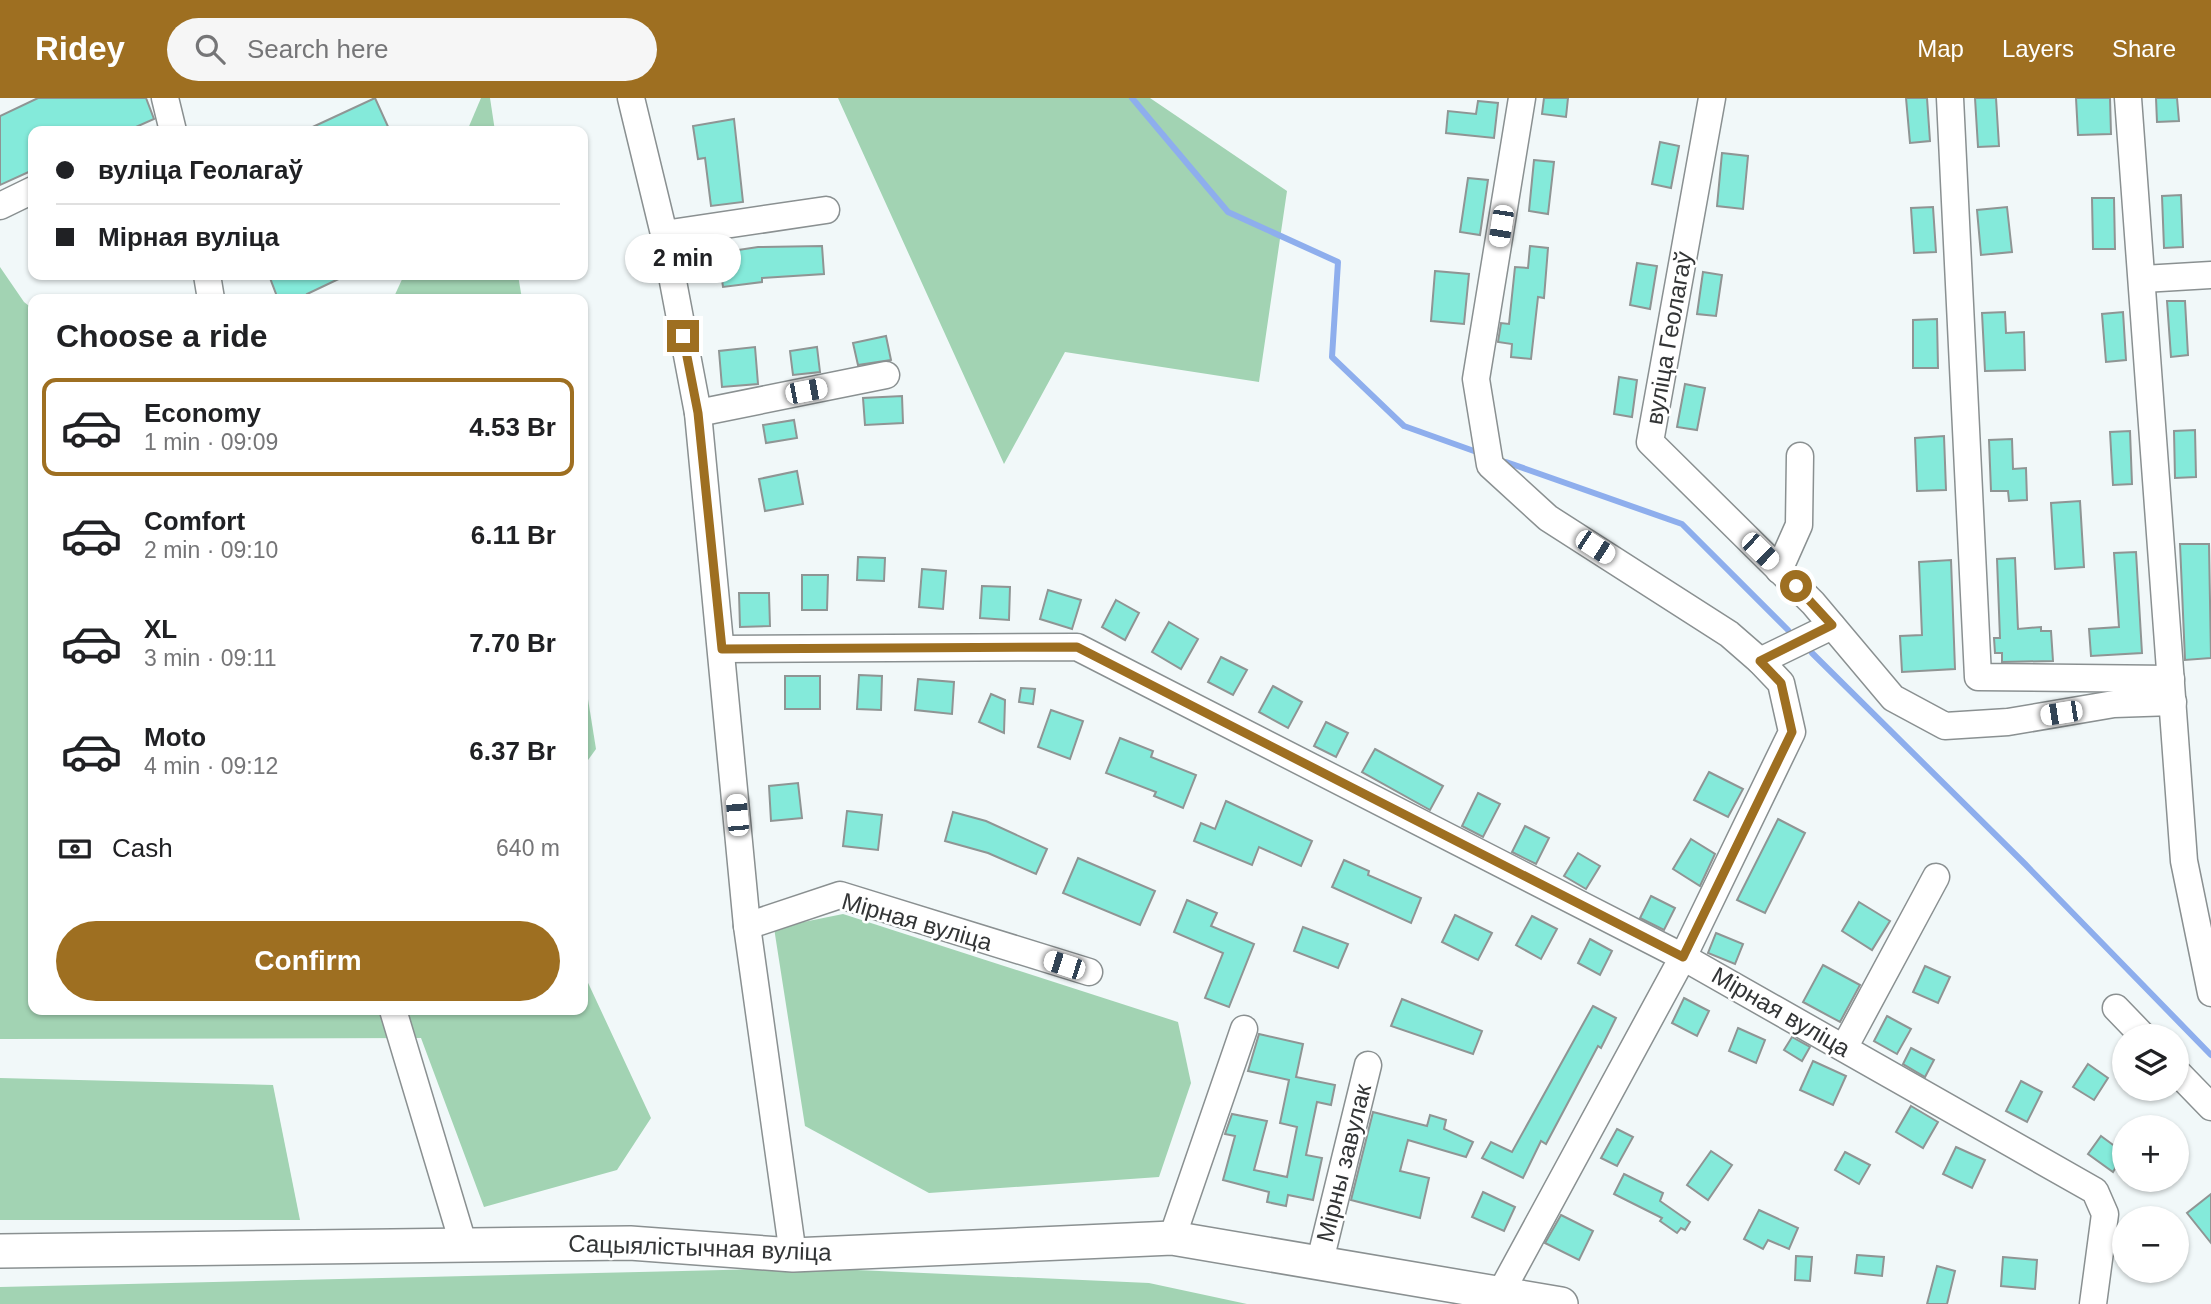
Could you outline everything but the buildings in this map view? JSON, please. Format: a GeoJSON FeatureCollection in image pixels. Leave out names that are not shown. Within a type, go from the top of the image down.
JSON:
{"type":"FeatureCollection","features":[{"type":"Feature","properties":{"kind":"main road","name":"Сацыялістычная вуліца"},"geometry":{"type":"LineString","coordinates":[[0,1251],[463,1243],[630,1243],[793,1255],[1172,1238],[1320,1261],[1486,1296],[1561,1304]]}},
{"type":"Feature","properties":{"kind":"street"},"geometry":{"type":"LineString","coordinates":[[165,98],[167,126]]}},
{"type":"Feature","properties":{"kind":"street"},"geometry":{"type":"LineString","coordinates":[[631,98],[664,234],[698,413],[747,926],[793,1255]]}},
{"type":"Feature","properties":{"kind":"street"},"geometry":{"type":"LineString","coordinates":[[1486,1296],[1683,957],[1792,732],[1781,683],[1760,661],[1729,634],[1548,518],[1490,465],[1476,379],[1522,98]]}},
{"type":"Feature","properties":{"kind":"street","name":"вуліца Геолагаў"},"geometry":{"type":"LineString","coordinates":[[1712,98],[1650,442],[1832,625],[1893,698],[1945,726],[2008,722],[2172,691]]}},
{"type":"Feature","properties":{"kind":"street"},"geometry":{"type":"LineString","coordinates":[[1950,98],[1978,677],[2172,691]]}},
{"type":"Feature","properties":{"kind":"street"},"geometry":{"type":"LineString","coordinates":[[2128,98],[2184,861],[2206,937],[2211,993]]}},
{"type":"Feature","properties":{"kind":"street"},"geometry":{"type":"LineString","coordinates":[[0,206],[28,192]]}},
{"type":"Feature","properties":{"kind":"street"},"geometry":{"type":"LineString","coordinates":[[664,234],[826,210]]}},
{"type":"Feature","properties":{"kind":"street"},"geometry":{"type":"LineString","coordinates":[[2143,279],[2211,275]]}},
{"type":"Feature","properties":{"kind":"street"},"geometry":{"type":"LineString","coordinates":[[698,413],[886,375]]}},
{"type":"Feature","properties":{"kind":"street"},"geometry":{"type":"LineString","coordinates":[[1779,570],[1799,525],[1800,456]]}},
{"type":"Feature","properties":{"kind":"street"},"geometry":{"type":"LineString","coordinates":[[1760,661],[1832,625]]}},
{"type":"Feature","properties":{"kind":"street","name":"Мірная вуліца"},"geometry":{"type":"LineString","coordinates":[[722,649],[1077,647],[1683,957],[2095,1191],[2105,1214],[2093,1304]]}},
{"type":"Feature","properties":{"kind":"street"},"geometry":{"type":"LineString","coordinates":[[1844,1048],[1936,877]]}},
{"type":"Feature","properties":{"kind":"street","name":"Мірная вуліца"},"geometry":{"type":"LineString","coordinates":[[747,926],[840,895],[1088,972]]}},
{"type":"Feature","properties":{"kind":"street"},"geometry":{"type":"LineString","coordinates":[[2116,1008],[2131,1024]]}},
{"type":"Feature","properties":{"kind":"street"},"geometry":{"type":"LineString","coordinates":[[395,1015],[463,1243]]}},
{"type":"Feature","properties":{"kind":"street"},"geometry":{"type":"LineString","coordinates":[[1172,1238],[1244,1029]]}},
{"type":"Feature","properties":{"kind":"street","name":"Мірны завулак"},"geometry":{"type":"LineString","coordinates":[[1320,1261],[1368,1065]]}},
{"type":"Feature","properties":{"kind":"street"},"geometry":{"type":"LineString","coordinates":[[2189,1084],[2211,1107]]}},
{"type":"Feature","properties":{"kind":"green space"},"geometry":{"type":"Polygon","coordinates":[[[481,98],[490,98],[494,126],[469,126],[481,98]]]}},
{"type":"Feature","properties":{"kind":"green space"},"geometry":{"type":"Polygon","coordinates":[[[838,98],[1150,98],[1287,191],[1259,382],[1065,352],[1004,464],[838,98]]]}},
{"type":"Feature","properties":{"kind":"green space"},"geometry":{"type":"Polygon","coordinates":[[[0,267],[28,305],[28,1015],[588,1015],[588,983],[651,1118],[617,1170],[484,1207],[421,1038],[0,1039],[0,267]]]}},
{"type":"Feature","properties":{"kind":"green space"},"geometry":{"type":"Polygon","coordinates":[[[402,280],[519,280],[521,294],[395,294],[402,280]]]}},
{"type":"Feature","properties":{"kind":"green space"},"geometry":{"type":"Polygon","coordinates":[[[588,699],[596,749],[588,760],[588,699]]]}},
{"type":"Feature","properties":{"kind":"green space"},"geometry":{"type":"Polygon","coordinates":[[[843,914],[1178,1022],[1191,1083],[1159,1177],[929,1193],[805,1126],[774,928],[843,914]]]}},
{"type":"Feature","properties":{"kind":"green space"},"geometry":{"type":"Polygon","coordinates":[[[0,1078],[273,1085],[300,1220],[0,1220],[0,1078]]]}},
{"type":"Feature","properties":{"kind":"green space"},"geometry":{"type":"Polygon","coordinates":[[[812,1268],[1149,1283],[1247,1304],[0,1304],[0,1287],[812,1268]]]}},
{"type":"Feature","properties":{"kind":"waterway"},"geometry":{"type":"LineString","coordinates":[[1132,98],[1228,212],[1338,262],[1332,357],[1404,426],[1474,451]]}},
{"type":"Feature","properties":{"kind":"waterway"},"geometry":{"type":"LineString","coordinates":[[1506,462],[1682,524],[1788,630]]}},
{"type":"Feature","properties":{"kind":"waterway"},"geometry":{"type":"LineString","coordinates":[[1812,653],[2025,864],[2211,1055]]}},
{"type":"Feature","properties":{"kind":"route"},"geometry":{"type":"LineString","coordinates":[[683,336],[698,413],[722,649],[1077,647],[1683,957],[1792,732],[1781,683],[1760,661],[1832,625],[1796,586]]}}]}
